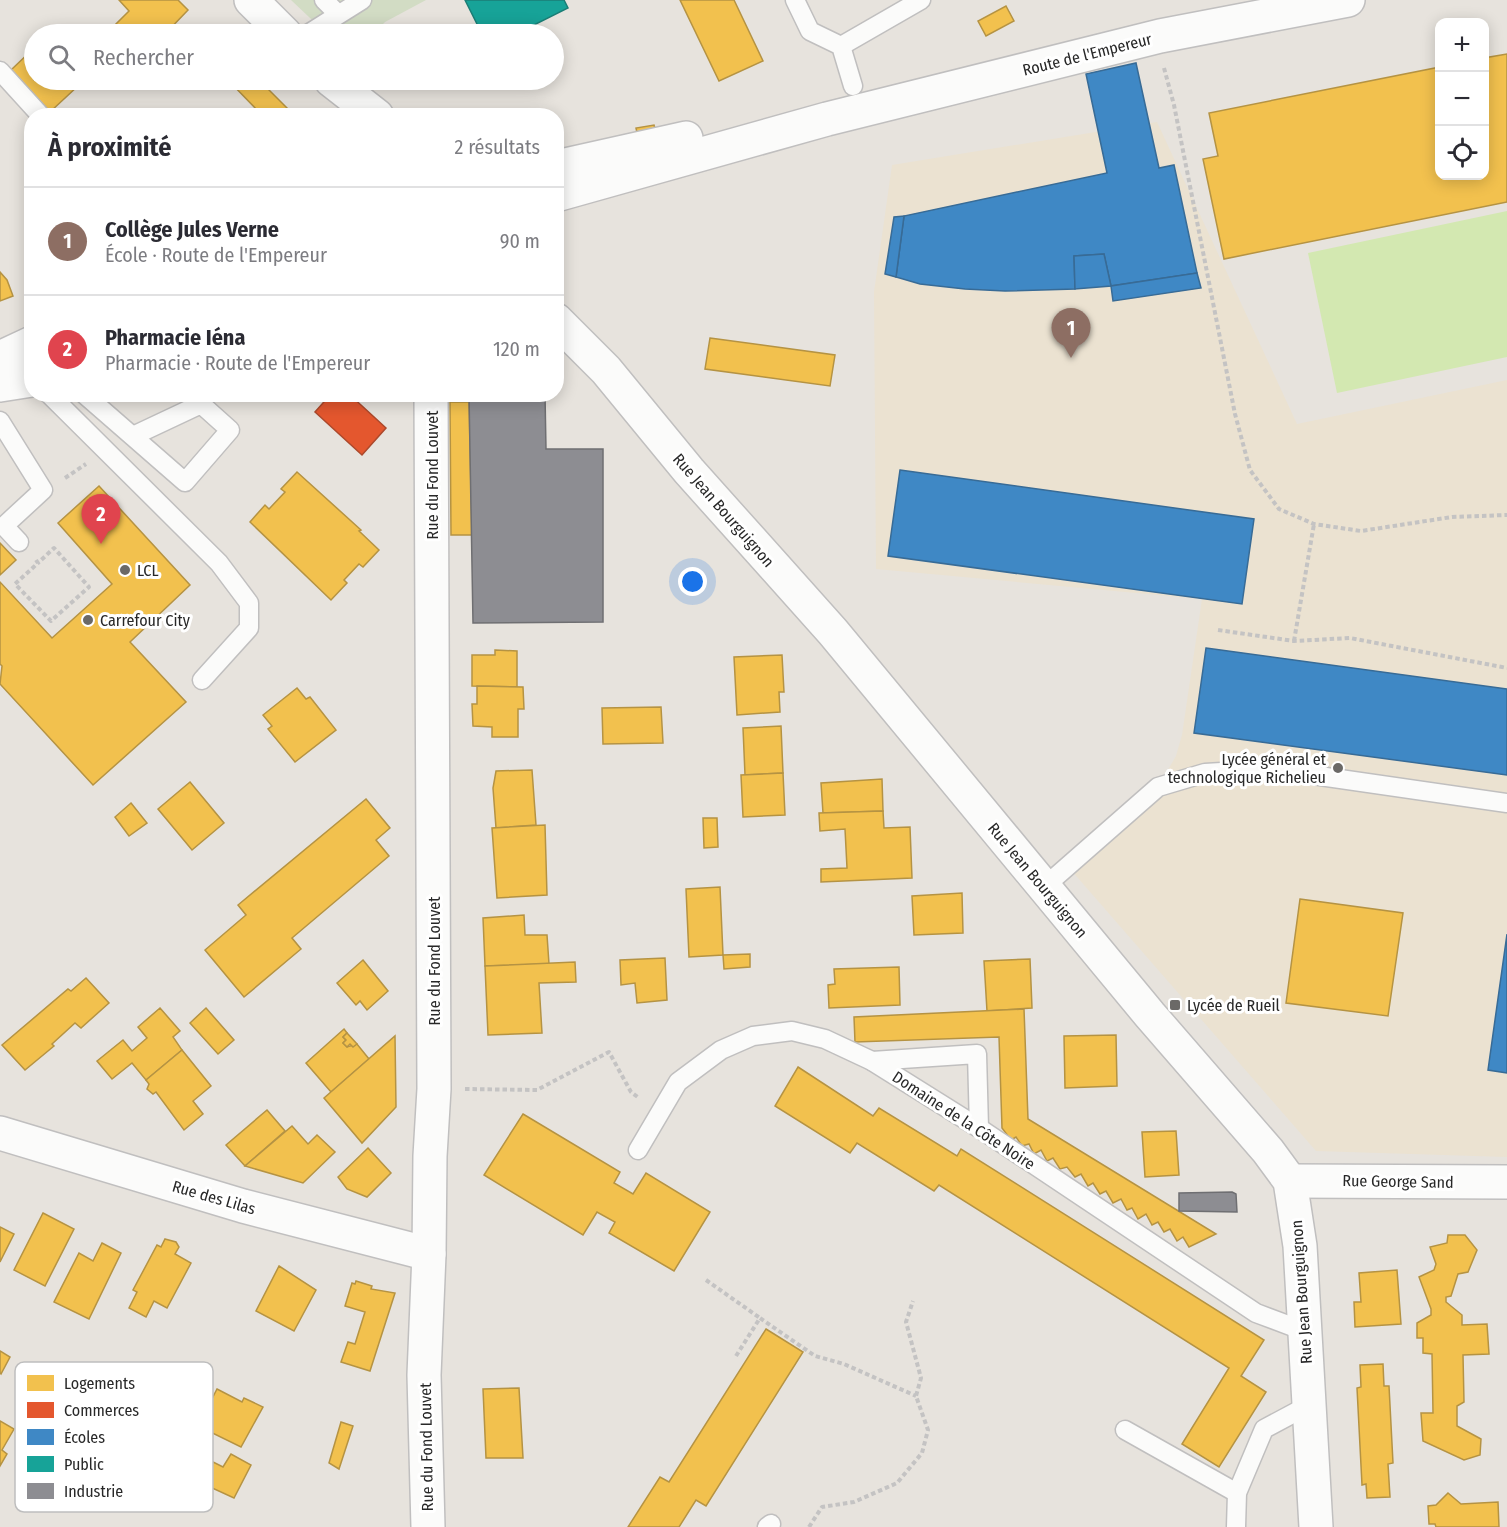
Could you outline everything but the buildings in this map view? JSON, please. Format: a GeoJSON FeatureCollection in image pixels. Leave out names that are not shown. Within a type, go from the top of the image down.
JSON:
{"type":"FeatureCollection","features":[{"type":"Feature","properties":{"kind":"street"},"geometry":{"type":"LineString","coordinates":[[251,0],[275,24]]}},
{"type":"Feature","properties":{"kind":"street","name":"Route de l'Empereur"},"geometry":{"type":"LineString","coordinates":[[564,193],[827,119],[1160,36],[1348,0]]}},
{"type":"Feature","properties":{"kind":"street"},"geometry":{"type":"LineString","coordinates":[[344,95],[364,108]]}},
{"type":"Feature","properties":{"kind":"street","name":"Route de l'Empereur"},"geometry":{"type":"LineString","coordinates":[[564,165],[679,138],[827,119]]}},
{"type":"Feature","properties":{"kind":"street","name":"Rue Jean Bourguignon"},"geometry":{"type":"LineString","coordinates":[[564,328],[606,370],[689,471],[832,632],[1268,1151],[1290,1181],[1300,1246],[1316,1527]]}},
{"type":"Feature","properties":{"kind":"street"},"geometry":{"type":"LineString","coordinates":[[0,358],[24,347]]}},
{"type":"Feature","properties":{"kind":"street"},"geometry":{"type":"LineString","coordinates":[[0,385],[24,381]]}},
{"type":"Feature","properties":{"kind":"street","name":"Rue du Fond Louvet"},"geometry":{"type":"LineString","coordinates":[[428,1527],[424,1375],[434,1089],[431,402]]}},
{"type":"Feature","properties":{"kind":"street","name":"Rue des Lilas"},"geometry":{"type":"LineString","coordinates":[[0,1133],[243,1206],[429,1254]]}},
{"type":"Feature","properties":{"kind":"street","name":"Rue George Sand"},"geometry":{"type":"LineString","coordinates":[[1290,1181],[1507,1182]]}},
{"type":"Feature","properties":{"kind":"lane"},"geometry":{"type":"LineString","coordinates":[[324,0],[337,14]]}},
{"type":"Feature","properties":{"kind":"lane"},"geometry":{"type":"LineString","coordinates":[[322,24],[362,0]]}},
{"type":"Feature","properties":{"kind":"lane"},"geometry":{"type":"LineString","coordinates":[[795,0],[810,31],[841,46],[853,86]]}},
{"type":"Feature","properties":{"kind":"lane"},"geometry":{"type":"LineString","coordinates":[[841,46],[921,0]]}},
{"type":"Feature","properties":{"kind":"lane"},"geometry":{"type":"LineString","coordinates":[[0,71],[34,108]]}},
{"type":"Feature","properties":{"kind":"lane"},"geometry":{"type":"LineString","coordinates":[[57,402],[219,563],[249,603],[249,628],[202,680]]}},
{"type":"Feature","properties":{"kind":"lane"},"geometry":{"type":"LineString","coordinates":[[93,402],[185,482],[231,430],[201,404],[133,436]]}},
{"type":"Feature","properties":{"kind":"lane"},"geometry":{"type":"LineString","coordinates":[[0,421],[44,490],[4,526],[19,542]]}},
{"type":"Feature","properties":{"kind":"lane"},"geometry":{"type":"LineString","coordinates":[[1044,887],[1158,787],[1204,773],[1271,770],[1507,803]]}},
{"type":"Feature","properties":{"kind":"lane","name":"Domaine de la Côte Noire"},"geometry":{"type":"LineString","coordinates":[[638,1150],[678,1082],[721,1050],[753,1036],[792,1031],[825,1039],[872,1061],[979,1128],[1256,1313],[1304,1331]]}},
{"type":"Feature","properties":{"kind":"lane"},"geometry":{"type":"LineString","coordinates":[[872,1061],[976,1054],[979,1128]]}},
{"type":"Feature","properties":{"kind":"lane"},"geometry":{"type":"LineString","coordinates":[[1236,1527],[1237,1494],[1264,1429],[1309,1405]]}},
{"type":"Feature","properties":{"kind":"lane"},"geometry":{"type":"LineString","coordinates":[[1125,1430],[1237,1494]]}},
{"type":"Feature","properties":{"kind":"path"},"geometry":{"type":"LineString","coordinates":[[1162,62],[1174,105],[1235,414],[1250,470],[1279,509],[1314,524],[1361,531],[1452,517],[1507,514]]}},
{"type":"Feature","properties":{"kind":"path"},"geometry":{"type":"LineString","coordinates":[[1294,641],[1314,524]]}},
{"type":"Feature","properties":{"kind":"path"},"geometry":{"type":"LineString","coordinates":[[19,542],[38,563]]}},
{"type":"Feature","properties":{"kind":"path"},"geometry":{"type":"LineString","coordinates":[[54,548],[89,586],[51,621],[15,584],[38,563],[54,548]]}},
{"type":"Feature","properties":{"kind":"path"},"geometry":{"type":"LineString","coordinates":[[1218,630],[1294,641],[1350,638],[1507,668]]}},
{"type":"Feature","properties":{"kind":"path"},"geometry":{"type":"LineString","coordinates":[[434,1089],[537,1090],[609,1052],[632,1092],[660,1113]]}},
{"type":"Feature","properties":{"kind":"path"},"geometry":{"type":"LineString","coordinates":[[706,1280],[815,1356],[844,1364],[916,1396]]}},
{"type":"Feature","properties":{"kind":"path"},"geometry":{"type":"LineString","coordinates":[[809,1527],[822,1507],[854,1502],[897,1483],[922,1453],[928,1430],[916,1396],[921,1378],[906,1322],[913,1301]]}},
{"type":"Feature","properties":{"kind":"path"},"geometry":{"type":"LineString","coordinates":[[736,1356],[760,1318]]}},
{"type":"Feature","properties":{"kind":"shaded area"},"geometry":{"type":"Polygon","coordinates":[[[1157,122],[1297,424],[1507,380],[1507,1157],[1316,1151],[1064,862],[1162,780],[1176,756],[1182,735],[1202,599],[876,569],[874,292],[892,165],[1157,122]]]}},
{"type":"Feature","properties":{"kind":"green space"},"geometry":{"type":"Polygon","coordinates":[[[291,0],[426,0],[383,24],[316,24],[291,0]]]}},
{"type":"Feature","properties":{"kind":"green space"},"geometry":{"type":"Polygon","coordinates":[[[1507,211],[1507,357],[1337,393],[1308,253],[1507,211]]]}},
{"type":"Feature","properties":{"kind":"place","name":"Collège Jules Verne"},"geometry":{"type":"Point","coordinates":[1071,358]}},
{"type":"Feature","properties":{"kind":"place","name":"Pharmacie Iéna"},"geometry":{"type":"Point","coordinates":[101,544]}},
{"type":"Feature","properties":{"kind":"place","name":"LCL"},"geometry":{"type":"Point","coordinates":[125,570]}},
{"type":"Feature","properties":{"kind":"place","name":"Carrefour City"},"geometry":{"type":"Point","coordinates":[88,620]}},
{"type":"Feature","properties":{"kind":"place","name":"Lycée général et technologique Richelieu"},"geometry":{"type":"Point","coordinates":[1338,768]}},
{"type":"Feature","properties":{"kind":"place","name":"Lycée de Rueil"},"geometry":{"type":"Point","coordinates":[1175,1005]}}]}
